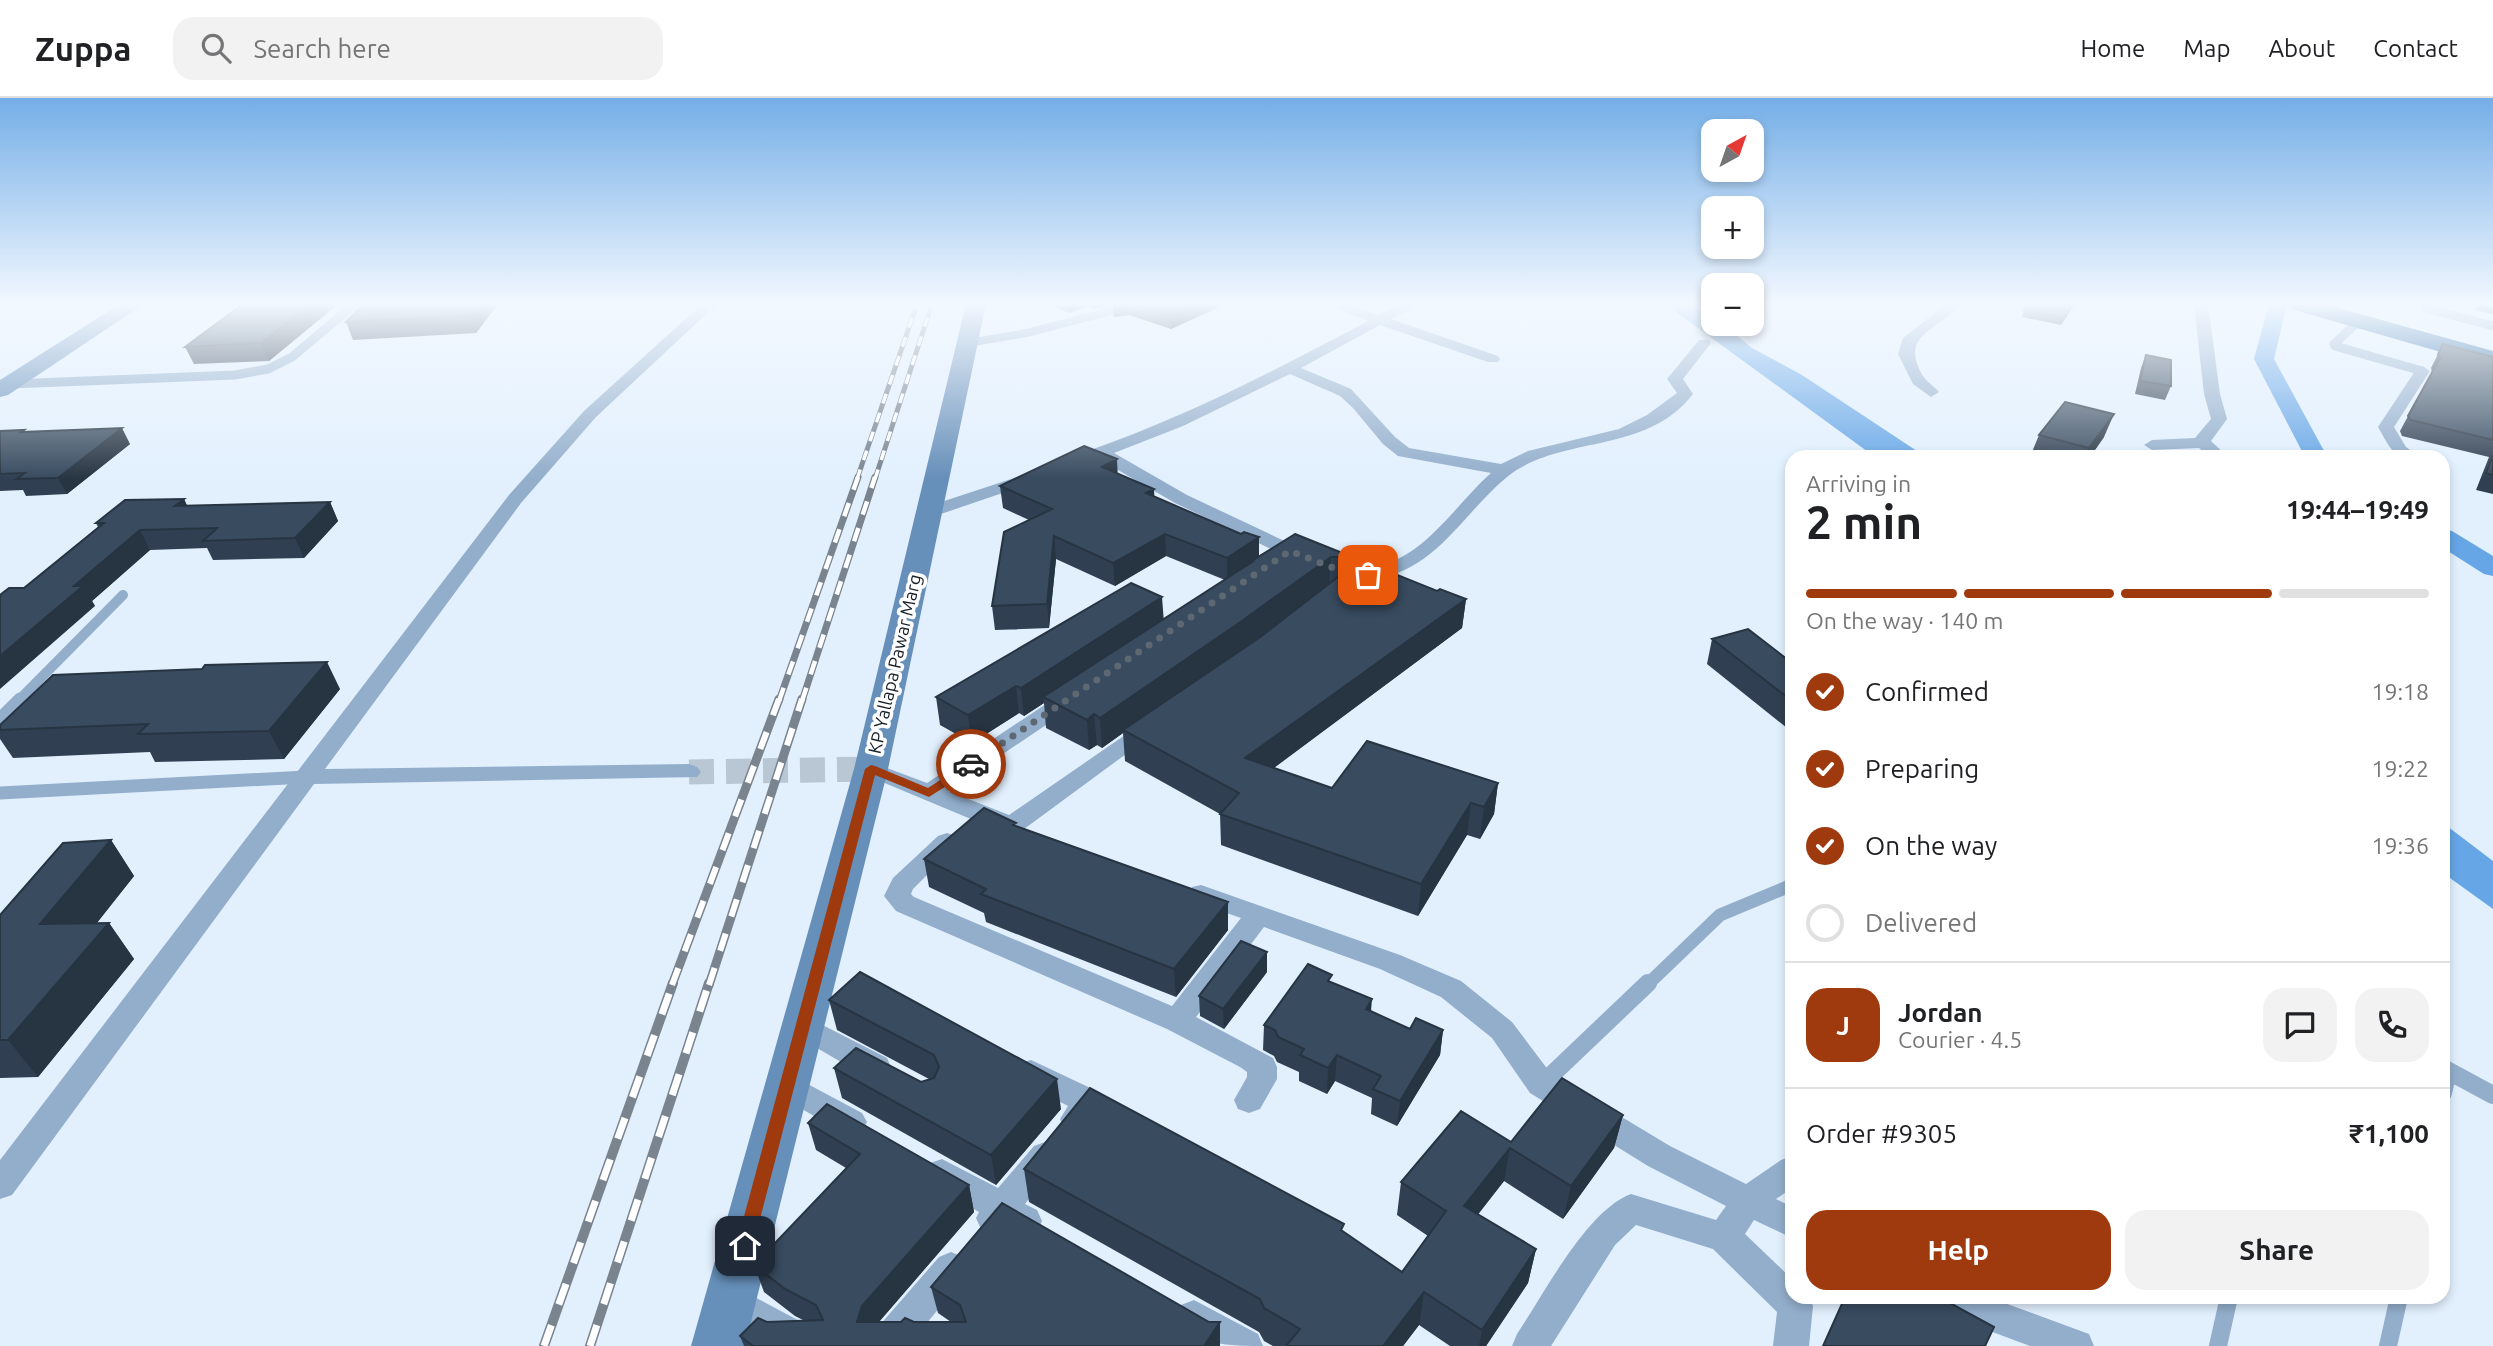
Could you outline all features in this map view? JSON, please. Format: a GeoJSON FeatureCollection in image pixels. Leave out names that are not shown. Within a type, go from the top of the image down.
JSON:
{"type":"FeatureCollection","features":[{"type":"Feature","properties":{"kind":"street"},"geometry":{"type":"LineString","coordinates":[[4,387],[43,362]]}},
{"type":"Feature","properties":{"kind":"street"},"geometry":{"type":"LineString","coordinates":[[0,1185],[515,499],[590,414],[646,362]]}},
{"type":"Feature","properties":{"kind":"street","name":"KP Yallapa Pawar Marg"},"geometry":{"type":"LineString","coordinates":[[718,1346],[871,769],[964,362]]}},
{"type":"Feature","properties":{"kind":"street"},"geometry":{"type":"LineString","coordinates":[[1074,462],[1205,409],[1299,362]]}},
{"type":"Feature","properties":{"kind":"street"},"geometry":{"type":"LineString","coordinates":[[1101,453],[1181,499],[1290,551],[1330,567],[1378,574],[1406,562],[1422,551],[1513,464],[1618,435],[1674,404],[1685,394],[1675,379],[1689,362]]}},
{"type":"Feature","properties":{"kind":"street"},"geometry":{"type":"LineString","coordinates":[[1909,362],[1918,381],[1931,392]]}},
{"type":"Feature","properties":{"kind":"street"},"geometry":{"type":"LineString","coordinates":[[2203,443],[2203,438],[2218,419],[2208,362]]}},
{"type":"Feature","properties":{"kind":"street"},"geometry":{"type":"LineString","coordinates":[[1288,368],[1331,385],[1350,396],[1390,444],[1404,452],[1506,470]]}},
{"type":"Feature","properties":{"kind":"street"},"geometry":{"type":"LineString","coordinates":[[2400,450],[2386,427],[2422,371]]}},
{"type":"Feature","properties":{"kind":"street"},"geometry":{"type":"LineString","coordinates":[[2152,445],[2203,443],[2212,450]]}},
{"type":"Feature","properties":{"kind":"street"},"geometry":{"type":"LineString","coordinates":[[929,512],[1048,471]]}},
{"type":"Feature","properties":{"kind":"street"},"geometry":{"type":"LineString","coordinates":[[1267,566],[1290,551]]}},
{"type":"Feature","properties":{"kind":"street"},"geometry":{"type":"LineString","coordinates":[[929,793],[1087,687]]}},
{"type":"Feature","properties":{"kind":"street"},"geometry":{"type":"LineString","coordinates":[[871,769],[1024,830],[1170,715]]}},
{"type":"Feature","properties":{"kind":"street"},"geometry":{"type":"LineString","coordinates":[[306,777],[690,772]]}},
{"type":"Feature","properties":{"kind":"street"},"geometry":{"type":"LineString","coordinates":[[981,812],[902,884],[897,896],[905,904],[1177,1021],[1251,1059],[1262,1067],[1262,1079],[1249,1100]]}},
{"type":"Feature","properties":{"kind":"street"},"geometry":{"type":"LineString","coordinates":[[1173,883],[1390,962],[1451,989],[1502,1030],[1541,1084],[1659,1156],[1785,1219]]}},
{"type":"Feature","properties":{"kind":"street"},"geometry":{"type":"LineString","coordinates":[[1177,1021],[1258,915]]}},
{"type":"Feature","properties":{"kind":"street"},"geometry":{"type":"LineString","coordinates":[[803,1026],[905,1083]]}},
{"type":"Feature","properties":{"kind":"street"},"geometry":{"type":"LineString","coordinates":[[885,1346],[1090,1102],[1010,1061]]}},
{"type":"Feature","properties":{"kind":"street"},"geometry":{"type":"LineString","coordinates":[[787,1085],[883,1140]]}},
{"type":"Feature","properties":{"kind":"street"},"geometry":{"type":"LineString","coordinates":[[918,1160],[1050,1235]]}},
{"type":"Feature","properties":{"kind":"street"},"geometry":{"type":"LineString","coordinates":[[1724,1237],[1748,1200],[1785,1175]]}},
{"type":"Feature","properties":{"kind":"street"},"geometry":{"type":"LineString","coordinates":[[1530,1346],[1603,1234],[1631,1209],[1724,1237],[1785,1295]]}},
{"type":"Feature","properties":{"kind":"street"},"geometry":{"type":"LineString","coordinates":[[730,1300],[811,1346]]}},
{"type":"Feature","properties":{"kind":"street"},"geometry":{"type":"LineString","coordinates":[[1172,1304],[1245,1346]]}},
{"type":"Feature","properties":{"kind":"street"},"geometry":{"type":"LineString","coordinates":[[1791,1346],[1796,1306],[1794,1304]]}},
{"type":"Feature","properties":{"kind":"street"},"geometry":{"type":"LineString","coordinates":[[1962,1304],[2076,1346]]}},
{"type":"Feature","properties":{"kind":"street"},"geometry":{"type":"LineString","coordinates":[[909,1318],[941,1339]]}},
{"type":"Feature","properties":{"kind":"lane"},"geometry":{"type":"LineString","coordinates":[[4,387],[235,375],[268,369],[282,362]]}},
{"type":"Feature","properties":{"kind":"lane"},"geometry":{"type":"LineString","coordinates":[[2392,362],[2422,371]]}},
{"type":"Feature","properties":{"kind":"lane"},"geometry":{"type":"LineString","coordinates":[[0,719],[123,595]]}},
{"type":"Feature","properties":{"kind":"lane"},"geometry":{"type":"LineString","coordinates":[[0,793],[306,777]]}},
{"type":"Feature","properties":{"kind":"lane"},"geometry":{"type":"LineString","coordinates":[[1541,1084],[1720,915],[1785,888]]}},
{"type":"Feature","properties":{"kind":"lane"},"geometry":{"type":"LineString","coordinates":[[2450,1072],[2493,1095]]}},
{"type":"Feature","properties":{"kind":"lane"},"geometry":{"type":"LineString","coordinates":[[2218,1346],[2227,1304]]}},
{"type":"Feature","properties":{"kind":"lane"},"geometry":{"type":"LineString","coordinates":[[2388,1346],[2397,1304]]}},
{"type":"Feature","properties":{"kind":"water"},"geometry":{"type":"Polygon","coordinates":[[[1745,362],[1778,362],[1915,450],[1865,450],[1745,362]]]}},
{"type":"Feature","properties":{"kind":"water"},"geometry":{"type":"Polygon","coordinates":[[[2450,828],[2493,861],[2493,909],[2450,878],[2450,828]]]}},
{"type":"Feature","properties":{"kind":"building"},"geometry":{"type":"Polygon","coordinates":[[[2144,362],[2171,362],[2171,386],[2140,381],[2144,362]]]}},
{"type":"Feature","properties":{"kind":"building"},"geometry":{"type":"Polygon","coordinates":[[[2438,362],[2493,362],[2493,440],[2411,420],[2408,416],[2438,362]]]}},
{"type":"Feature","properties":{"kind":"building"},"geometry":{"type":"Polygon","coordinates":[[[2065,402],[2114,414],[2089,448],[2039,435],[2065,402]]]}},
{"type":"Feature","properties":{"kind":"building"},"geometry":{"type":"Polygon","coordinates":[[[122,428],[58,478],[17,479],[25,473],[0,474],[0,431],[122,428]]]}},
{"type":"Feature","properties":{"kind":"building"},"geometry":{"type":"Polygon","coordinates":[[[1084,446],[1117,459],[1102,467],[1154,489],[1146,493],[1241,534],[1244,532],[1259,537],[1227,558],[1165,534],[1113,563],[1054,536],[1047,604],[992,606],[1004,532],[1052,509],[1000,486],[1084,446]]]}},
{"type":"Feature","properties":{"kind":"building"},"geometry":{"type":"Polygon","coordinates":[[[2493,455],[2493,475],[2486,473],[2493,455]]]}},
{"type":"Feature","properties":{"kind":"building"},"geometry":{"type":"Polygon","coordinates":[[[184,499],[175,506],[330,502],[295,538],[203,541],[217,528],[140,530],[74,586],[83,586],[0,656],[0,595],[9,588],[24,588],[104,523],[96,523],[125,500],[184,499]]]}},
{"type":"Feature","properties":{"kind":"building"},"geometry":{"type":"Polygon","coordinates":[[[1295,534],[1437,591],[1440,589],[1466,599],[1245,758],[1332,788],[1367,741],[1498,783],[1484,807],[1471,803],[1421,884],[1220,814],[1239,793],[1123,730],[1259,638],[1348,569],[1352,563],[1349,557],[1331,557],[1100,718],[1094,714],[1087,720],[1043,697],[1295,534]]]}},
{"type":"Feature","properties":{"kind":"building"},"geometry":{"type":"Polygon","coordinates":[[[1131,583],[1162,597],[1021,688],[1016,686],[968,715],[936,697],[1131,583]]]}},
{"type":"Feature","properties":{"kind":"building"},"geometry":{"type":"Polygon","coordinates":[[[1748,629],[1785,658],[1785,696],[1712,639],[1748,629]]]}},
{"type":"Feature","properties":{"kind":"building"},"geometry":{"type":"Polygon","coordinates":[[[327,662],[269,731],[138,734],[148,724],[0,730],[0,725],[53,675],[202,669],[205,665],[327,662]]]}},
{"type":"Feature","properties":{"kind":"building"},"geometry":{"type":"Polygon","coordinates":[[[984,808],[1016,823],[1013,825],[1228,902],[1174,969],[981,894],[986,889],[924,859],[984,808]]]}},
{"type":"Feature","properties":{"kind":"building"},"geometry":{"type":"Polygon","coordinates":[[[111,840],[40,924],[109,923],[8,1040],[0,1040],[0,915],[63,843],[111,840]]]}},
{"type":"Feature","properties":{"kind":"building"},"geometry":{"type":"Polygon","coordinates":[[[1241,941],[1267,952],[1223,1009],[1199,996],[1241,941]]]}},
{"type":"Feature","properties":{"kind":"building"},"geometry":{"type":"Polygon","coordinates":[[[1308,964],[1332,975],[1328,981],[1372,999],[1366,1009],[1410,1029],[1416,1018],[1443,1030],[1400,1101],[1373,1089],[1381,1076],[1337,1055],[1328,1068],[1300,1055],[1304,1049],[1278,1037],[1275,1030],[1264,1025],[1308,964]]]}},
{"type":"Feature","properties":{"kind":"building"},"geometry":{"type":"Polygon","coordinates":[[[860,972],[1057,1079],[991,1155],[834,1068],[856,1048],[921,1082],[934,1078],[939,1067],[934,1055],[829,1000],[860,972]]]}},
{"type":"Feature","properties":{"kind":"building"},"geometry":{"type":"Polygon","coordinates":[[[1562,1078],[1623,1115],[1571,1186],[1510,1148],[1464,1206],[1536,1249],[1482,1330],[1424,1292],[1383,1346],[1286,1346],[1300,1329],[1264,1308],[1260,1299],[1024,1169],[1090,1088],[1344,1224],[1341,1230],[1402,1272],[1446,1211],[1401,1182],[1461,1111],[1511,1142],[1562,1078]]]}},
{"type":"Feature","properties":{"kind":"building"},"geometry":{"type":"Polygon","coordinates":[[[827,1104],[969,1185],[862,1306],[857,1322],[901,1322],[905,1318],[914,1322],[966,1322],[960,1305],[931,1287],[1002,1203],[1209,1322],[1220,1322],[1204,1346],[753,1346],[740,1336],[758,1318],[767,1322],[823,1320],[816,1305],[785,1289],[754,1265],[860,1154],[808,1123],[827,1104]]]}},
{"type":"Feature","properties":{"kind":"building"},"geometry":{"type":"Polygon","coordinates":[[[1842,1304],[1952,1304],[1994,1327],[1985,1346],[1823,1346],[1842,1304]]]}},
{"type":"Feature","properties":{"kind":"waterway"},"geometry":{"type":"LineString","coordinates":[[2266,362],[2312,450]]}},
{"type":"Feature","properties":{"kind":"waterway"},"geometry":{"type":"LineString","coordinates":[[2450,541],[2493,568]]}},
{"type":"Feature","properties":{"kind":"tunnel"},"geometry":{"type":"LineString","coordinates":[[689,772],[871,769]]}},
{"type":"Feature","properties":{"kind":"railway"},"geometry":{"type":"LineString","coordinates":[[857,479],[897,362]]}},
{"type":"Feature","properties":{"kind":"railway"},"geometry":{"type":"LineString","coordinates":[[875,479],[913,362]]}},
{"type":"Feature","properties":{"kind":"railway"},"geometry":{"type":"LineString","coordinates":[[779,701],[858,477]]}},
{"type":"Feature","properties":{"kind":"railway"},"geometry":{"type":"LineString","coordinates":[[802,701],[875,477]]}},
{"type":"Feature","properties":{"kind":"railway"},"geometry":{"type":"LineString","coordinates":[[672,985],[779,699]]}},
{"type":"Feature","properties":{"kind":"railway"},"geometry":{"type":"LineString","coordinates":[[709,985],[802,699]]}},
{"type":"Feature","properties":{"kind":"railway"},"geometry":{"type":"LineString","coordinates":[[544,1346],[673,983]]}},
{"type":"Feature","properties":{"kind":"railway"},"geometry":{"type":"LineString","coordinates":[[590,1346],[709,983]]}},
{"type":"Feature","properties":{"kind":"way so far"},"geometry":{"type":"LineString","coordinates":[[971,764],[1290,551],[1339,570],[1368,575]]}},
{"type":"Feature","properties":{"kind":"route"},"geometry":{"type":"LineString","coordinates":[[745,1246],[871,769],[929,793],[971,764]]}}]}
